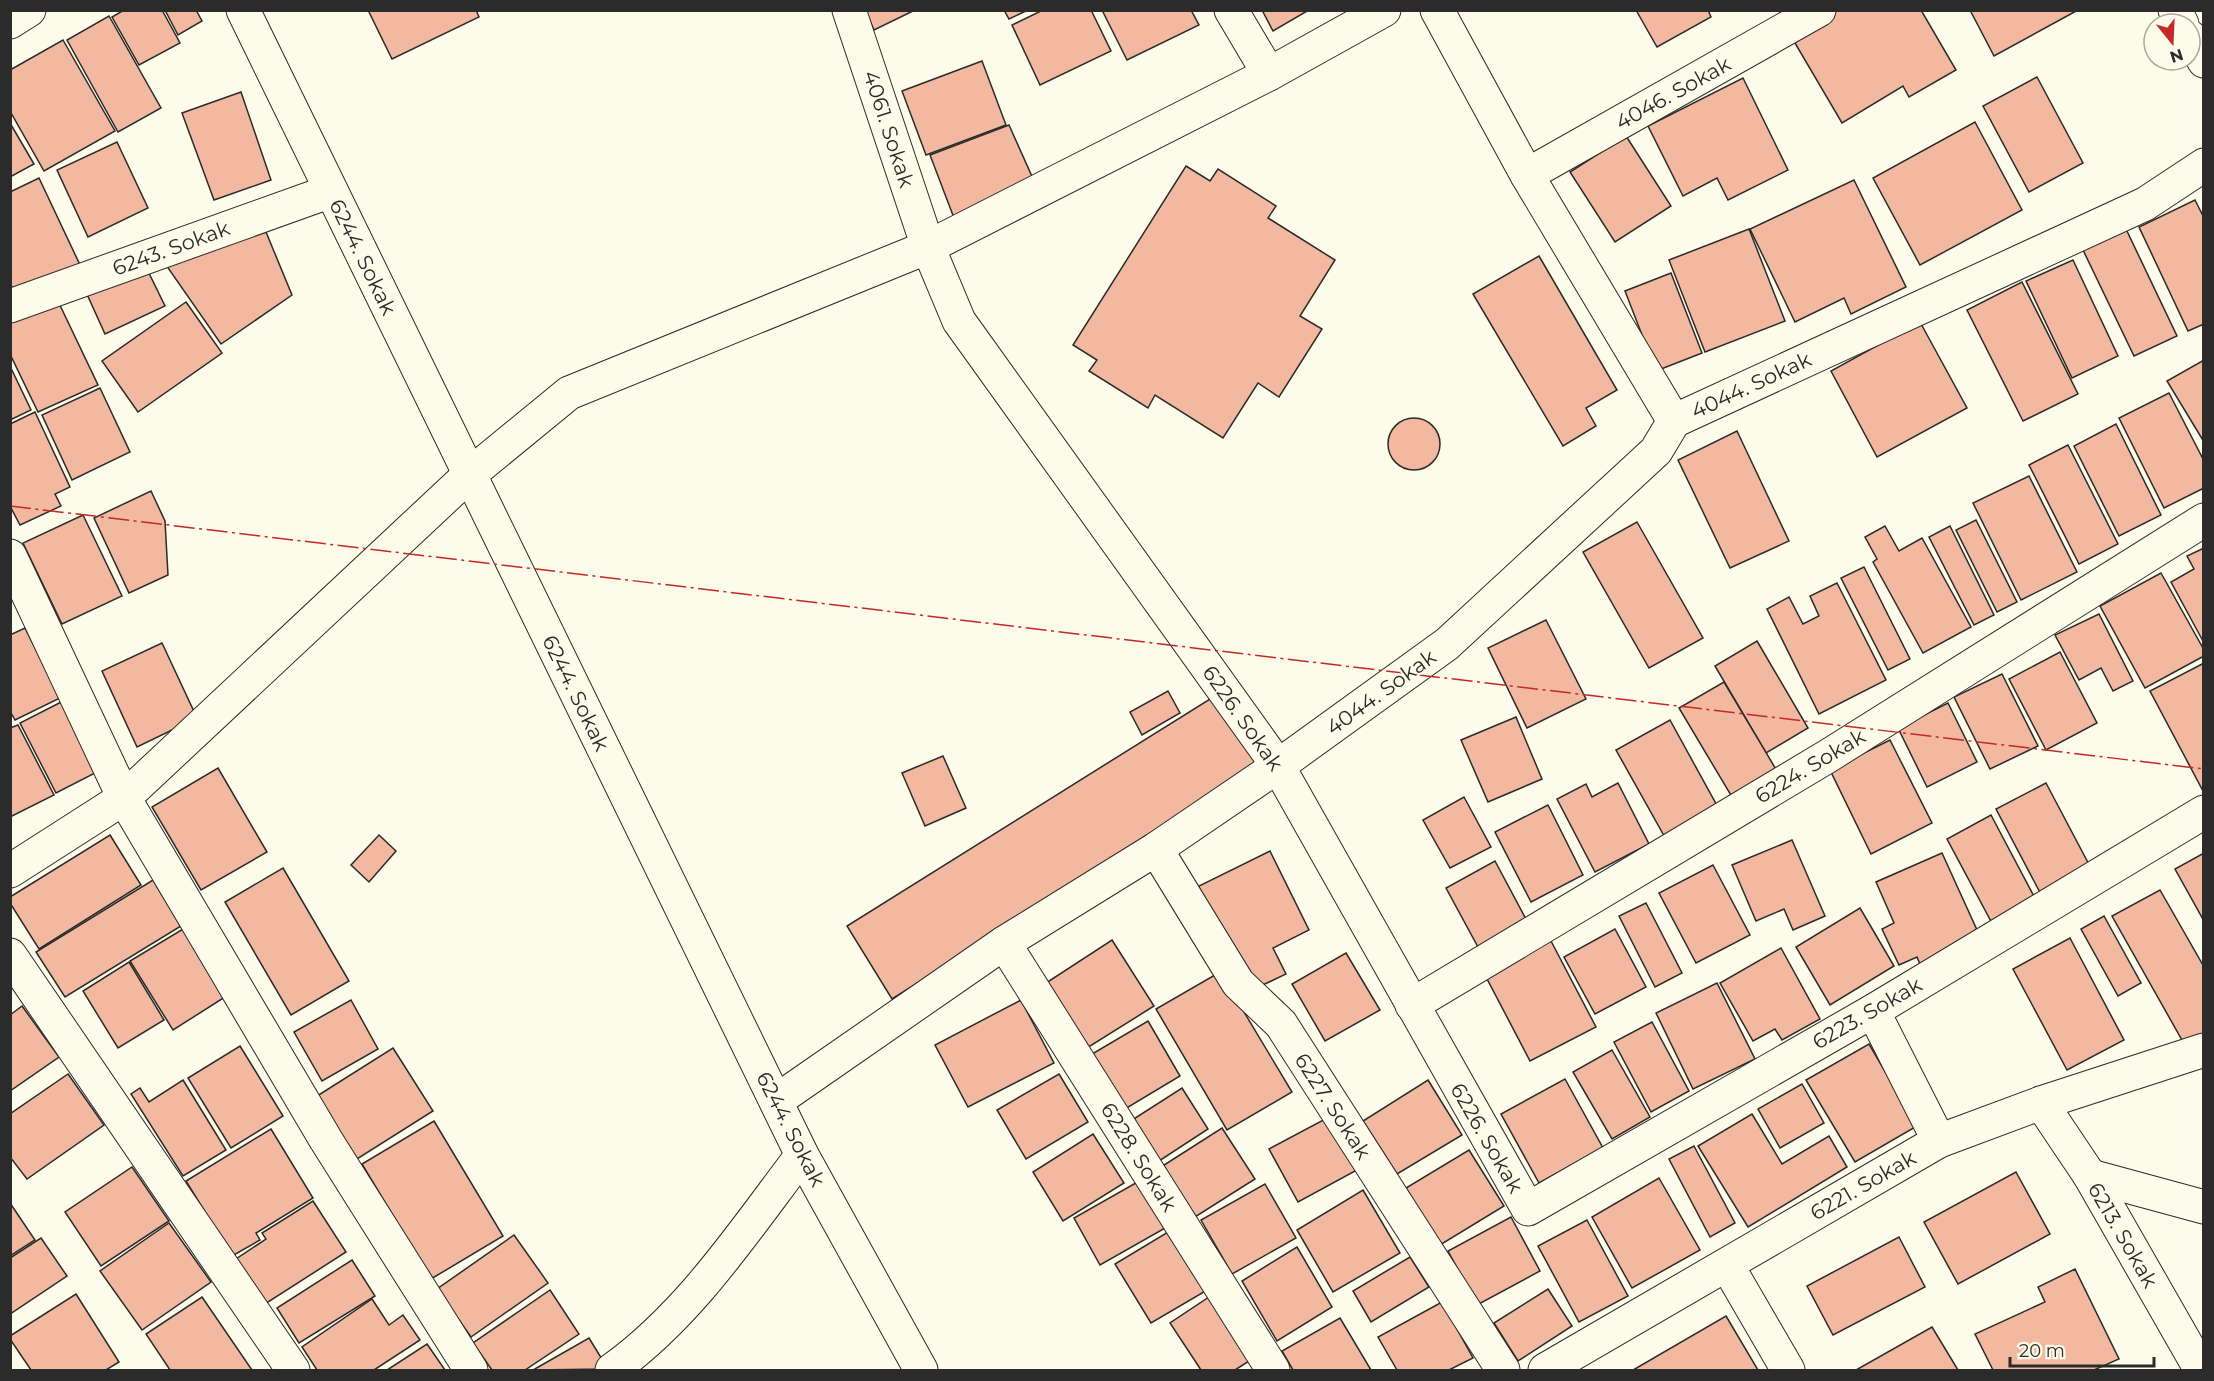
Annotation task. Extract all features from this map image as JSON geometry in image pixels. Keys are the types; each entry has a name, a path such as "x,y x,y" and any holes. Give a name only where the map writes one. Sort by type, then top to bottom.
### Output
{"street":[{"path":"10,22 29,10"},
{"name":"6244. Sokak","path":"243,10 802,1155 921,1371"},
{"name":"4061. Sokak","path":"849,10 928,247"},
{"path":"1231,10 1269,74"},
{"path":"10,871 124,798 469,474 569,393 928,247 1269,74 1384,10"},
{"path":"1437,10 1527,175 1674,421"},
{"name":"4046. Sokak","path":"1527,175 1819,10"},
{"name":"4044. Sokak","path":"776,1101 1004,942 1156,849 1278,766 1448,644 1656,451 1674,421 2145,204 2201,173"},
{"name":"6243. Sokak","path":"10,306 331,191"},
{"name":"6226. Sokak","path":"928,247 959,321 1278,766 1528,1209"},
{"name":"6224. Sokak","path":"1412,1005 1828,756 2204,520"},
{"path":"10,556 23,618 124,798 326,1140 471,1371"},
{"name":"6223. Sokak","path":"1528,1209 1873,1011 2204,812"},
{"name":"6227. Sokak","path":"1156,849 1238,983 1281,1024 1503,1371"},
{"name":"6228. Sokak","path":"1004,942 1273,1371"},
{"path":"10,955 293,1371"},
{"path":"1873,1011 1939,1141"},
{"name":"6221. Sokak","path":"1545,1371 1939,1141 2041,1102 2204,1050"},
{"name":"6213. Sokak","path":"2041,1102 2090,1176 2201,1371"},
{"path":"612,1371 656,1333 702,1285 802,1155"},
{"path":"2090,1176 2204,1207"},
{"path":"1727,1265 1788,1371"}],"building":[{"path":"124,10 162,10 180,43 139,65 112,17"},
{"path":"165,10 196,10 202,21 178,35"},
{"path":"368,10 476,10 479,17 392,59"},
{"path":"865,10 915,10 874,30"},
{"path":"1004,10 1028,10 1009,19"},
{"path":"1043,10 1091,10 1111,51 1040,85 1012,25"},
{"path":"1102,10 1191,10 1199,25 1127,60"},
{"path":"1262,10 1309,10 1273,31"},
{"path":"1636,10 1708,10 1711,17 1657,47"},
{"path":"1838,10 1921,10 1956,70 1909,97 1903,86 1842,123 1792,38"},
{"path":"1970,10 2078,10 1994,56"},
{"path":"109,16 161,108 118,132 67,40"},
{"path":"63,40 115,131 44,171 10,111 10,70"},
{"path":"982,61 1006,125 926,155 902,91"},
{"path":"2037,77 2083,163 2029,192 1983,106"},
{"path":"1743,78 1788,170 1728,200 1717,178 1683,196 1648,126"},
{"path":"241,92 271,180 214,200 182,113"},
{"path":"1975,122 2022,210 1920,265 1873,178"},
{"path":"10,123 34,164 10,177"},
{"path":"1009,125 1034,181 954,218 930,155"},
{"path":"1626,136 1671,206 1615,242 1570,172"},
{"path":"117,142 148,208 88,237 57,170"},
{"path":"1186,166 1210,181 1218,169 1276,206 1268,218 1335,260 1300,316 1322,329 1279,397 1258,383 1223,438 1155,395 1148,408 1089,371 1097,360 1073,345"},
{"path":"39,178 81,267 17,297 10,283 10,192"},
{"path":"1854,180 1906,287 1851,314 1844,298 1795,322 1750,229"},
{"path":"2195,200 2204,218 2204,324 2188,331 2139,227"},
{"path":"1749,229 1785,321 1705,352 1669,260"},
{"path":"2126,229 2177,336 2134,356 2083,250"},
{"path":"266,232 292,295 221,344 166,265"},
{"path":"1539,256 1617,390 1586,408 1596,426 1563,446 1473,294"},
{"path":"2073,260 2118,356 2072,378 2026,281"},
{"path":"145,265 165,306 105,334 86,292"},
{"path":"1671,273 1702,353 1656,371 1625,291"},
{"path":"2022,282 2078,394 2023,421 1967,310"},
{"path":"57,299 98,385 38,412 10,354 10,321"},
{"path":"186,302 222,353 138,412 102,361"},
{"path":"1920,322 1967,408 1877,457 1831,371"},
{"path":"2204,360 2204,442 2167,381"},
{"path":"10,366 31,410 10,420"},
{"path":"100,388 130,452 72,480 42,415"},
{"path":"2169,393 2204,461 2204,488 2164,508 2119,418"},
{"path":"35,412 70,487 55,494 61,506 20,525 10,506 10,424"},
{"path":"1409,418 1419,418 1433,425 1440,444 1433,463 1419,470 1409,470 1399,466 1392,459 1388,449 1388,439 1392,429 1399,422"},
{"path":"2116,424 2161,515 2119,536 2074,446"},
{"path":"1737,431 1789,541 1730,568 1678,460"},
{"path":"2068,445 2118,544 2079,564 2029,465"},
{"path":"2029,476 2077,572 2021,600 1973,503"},
{"path":"151,491 165,521 168,575 129,593 94,518"},
{"path":"83,515 122,596 62,624 23,543"},
{"path":"1976,520 2017,602 1997,612 1956,530"},
{"path":"1637,522 1703,638 1649,668 1583,552"},
{"path":"1885,526 1899,551 1922,538 1971,627 1923,653 1873,562 1877,559 1865,537"},
{"path":"1950,526 1994,615 1974,625 1929,537"},
{"path":"2204,548 2204,643 2171,582 2194,569 2187,556"},
{"path":"1864,567 1910,659 1888,670 1841,578"},
{"path":"2161,573 2204,650 2204,656 2145,688 2100,606"},
{"path":"1837,583 1886,680 1819,714 1767,609 1789,597 1803,624 1819,616 1810,596"},
{"path":"2099,614 2133,681 2113,691 2101,668 2079,680 2055,635"},
{"path":"1546,620 1586,699 1527,728 1488,648"},
{"path":"25,628 60,698 15,720 10,711 10,635"},
{"path":"1757,641 1808,728 1766,753 1715,666"},
{"path":"162,643 197,718 137,747 102,671"},
{"path":"2060,652 2097,723 2046,750 2009,679"},
{"path":"2204,663 2204,791 2203,791 2150,691"},
{"path":"2002,674 2038,746 1990,769 1954,697"},
{"path":"1724,682 1777,771 1732,797 1679,708"},
{"path":"1168,691 1180,713 1142,735 1130,712"},
{"path":"1218,694 1263,766 892,999 847,926"},
{"path":"65,700 101,770 56,793 20,723"},
{"path":"1948,703 1977,762 1927,787 1898,728"},
{"path":"1516,717 1542,779 1488,802 1461,740"},
{"path":"1670,720 1720,811 1667,841 1616,750"},
{"path":"18,725 54,795 10,817 10,728"},
{"path":"1890,740 1932,823 1871,854 1830,770"},
{"path":"943,756 966,808 925,826 902,773"},
{"path":"218,768 267,852 201,890 152,807"},
{"path":"1618,783 1649,844 1595,872 1557,799 1586,784 1592,797"},
{"path":"2046,783 2094,874 2044,900 1996,809"},
{"path":"1464,797 1491,847 1450,868 1423,820"},
{"path":"1548,805 1583,875 1531,902 1495,832"},
{"path":"1991,815 2037,902 1993,925 1947,839"},
{"path":"110,835 141,885 39,949 10,903 10,897"},
{"path":"379,835 396,851 369,882 351,865"},
{"path":"1792,840 1825,916 1793,930 1784,909 1756,921 1732,865"},
{"path":"1270,851 1309,930 1273,948 1286,974 1248,992 1197,887"},
{"path":"1942,853 1982,941 1922,969 1917,957 1899,965 1882,929 1894,923 1876,882"},
{"path":"2204,853 2204,921 2175,869"},
{"path":"1495,861 1527,921 1478,947 1446,888"},
{"path":"1713,865 1750,935 1696,963 1659,893"},
{"path":"283,868 349,981 291,1015 225,902"},
{"path":"153,880 181,926 65,997 36,952"},
{"path":"2160,890 2204,967 2204,1040 2187,1049 2112,916"},
{"path":"1646,903 1682,973 1655,987 1619,916"},
{"path":"1860,908 1894,966 1830,1005 1796,947"},
{"path":"2104,916 2141,983 2118,996 2081,929"},
{"path":"183,929 225,997 173,1030 130,961"},
{"path":"1615,929 1646,987 1595,1014 1564,957"},
{"path":"2070,938 2124,1040 2067,1070 2013,969"},
{"path":"1112,940 1154,1006 1087,1048 1046,983"},
{"path":"1551,941 1596,1027 1530,1061 1485,975"},
{"path":"1781,948 1820,1019 1782,1040 1775,1029 1753,1041 1720,983"},
{"path":"1346,953 1380,1010 1325,1041 1292,984"},
{"path":"129,962 164,1020 118,1048 83,991"},
{"path":"1220,972 1292,1092 1227,1130 1156,1009"},
{"path":"1717,983 1755,1059 1693,1089 1656,1013"},
{"path":"351,1000 378,1049 322,1081 294,1032"},
{"path":"1021,1000 1054,1063 968,1107 935,1045"},
{"path":"22,1006 59,1057 10,1091 10,1015"},
{"path":"1148,1021 1180,1076 1120,1112 1087,1057"},
{"path":"1652,1022 1689,1091 1651,1112 1614,1042"},
{"path":"1869,1044 1917,1126 1855,1162 1806,1080"},
{"path":"240,1046 283,1116 231,1148 188,1078"},
{"path":"393,1048 433,1111 357,1159 317,1096"},
{"path":"1612,1050 1650,1117 1612,1139 1573,1072"},
{"path":"68,1074 104,1125 27,1179 10,1157 10,1114"},
{"path":"1059,1074 1088,1122 1026,1159 997,1110"},
{"path":"1565,1079 1603,1148 1539,1183 1501,1114"},
{"path":"183,1080 226,1150 183,1176 131,1094 140,1088 149,1102"},
{"path":"1428,1080 1462,1135 1397,1174 1363,1121"},
{"path":"1802,1084 1824,1123 1780,1148 1758,1109"},
{"path":"1182,1088 1208,1129 1156,1163 1129,1122"},
{"path":"1752,1114 1782,1164 1829,1136 1847,1167 1748,1227 1698,1146"},
{"path":"1329,1117 1357,1170 1298,1202 1269,1149"},
{"path":"434,1121 503,1236 431,1279 362,1164"},
{"path":"1222,1128 1255,1179 1195,1217 1161,1167"},
{"path":"271,1129 313,1198 256,1233 260,1240 232,1256 186,1181"},
{"path":"1093,1134 1124,1183 1063,1221 1033,1172"},
{"path":"1694,1146 1735,1223 1710,1237 1669,1159"},
{"path":"1469,1150 1504,1206 1440,1245 1406,1188"},
{"path":"132,1167 169,1221 101,1266 65,1212"},
{"path":"2016,1172 2050,1234 1958,1284 1924,1222"},
{"path":"1659,1178 1700,1250 1632,1288 1592,1217"},
{"path":"1141,1180 1167,1227 1100,1265 1074,1218"},
{"path":"1265,1184 1296,1238 1232,1274 1201,1220"},
{"path":"1363,1190 1400,1253 1333,1292 1297,1230"},
{"path":"313,1201 346,1252 265,1304 236,1259 266,1239 262,1233"},
{"path":"10,1203 35,1240 10,1256"},
{"path":"1511,1217 1540,1271 1477,1305 1448,1251"},
{"path":"1587,1220 1628,1296 1579,1322 1538,1246"},
{"path":"169,1223 211,1282 142,1330 100,1271"},
{"path":"1173,1229 1209,1289 1151,1323 1115,1264"},
{"path":"514,1235 548,1283 471,1337 437,1289"},
{"path":"1899,1237 1925,1287 1833,1335 1807,1286"},
{"path":"41,1238 67,1276 10,1314 10,1258"},
{"path":"1297,1247 1332,1307 1277,1341 1242,1281"},
{"path":"1410,1257 1429,1287 1371,1322 1353,1291"},
{"path":"352,1260 375,1296 299,1343 277,1308"},
{"path":"2075,1269 2119,1359 2094,1370 1993,1370 1975,1334 2045,1302 2038,1287"},
{"path":"1548,1289 1572,1326 1518,1361 1494,1323"},
{"path":"550,1290 579,1334 525,1370 492,1370 473,1343"},
{"path":"76,1294 119,1362 106,1370 31,1370 10,1336"},
{"path":"1212,1295 1254,1358 1235,1370 1201,1370 1170,1323"},
{"path":"202,1297 252,1370 170,1370 146,1334"},
{"path":"372,1299 389,1325 403,1315 420,1340 374,1370 317,1370 302,1347"},
{"path":"1442,1302 1473,1358 1449,1370 1397,1370 1378,1337"},
{"path":"1726,1316 1758,1370 1633,1370"},
{"path":"1340,1318 1371,1370 1293,1370 1282,1351"},
{"path":"1932,1327 1958,1370 1856,1370"},
{"path":"589,1338 608,1369 533,1370"},
{"path":"427,1344 445,1370 387,1370"}],"power":[{"path":"10,506 2204,769"}]}
